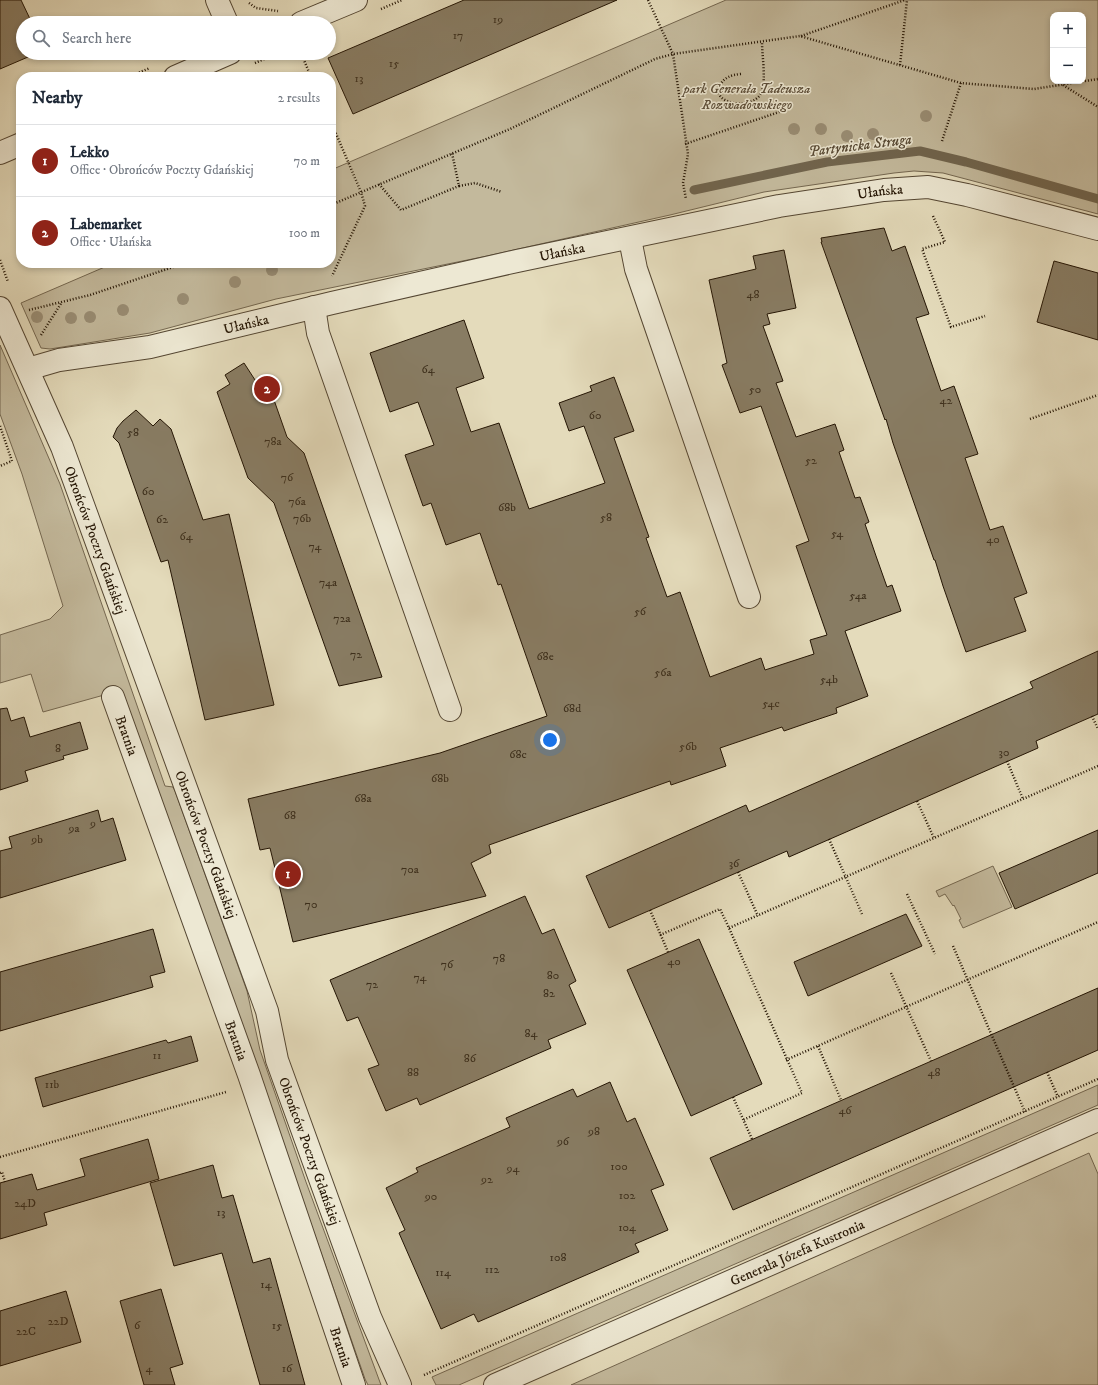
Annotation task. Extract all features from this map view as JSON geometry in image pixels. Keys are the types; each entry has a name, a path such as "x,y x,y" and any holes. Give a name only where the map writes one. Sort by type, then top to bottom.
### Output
{"street":[{"path":"217,0 224,16"},
{"path":"318,16 356,0"},
{"path":"186,72 214,60"},
{"path":"0,153 16,146"},
{"name":"Ułańska","path":"28,369 59,360 150,347 323,305 517,261 630,239 779,206 884,190 928,187 1098,228"},
{"path":"630,239 636,269 749,597"},
{"path":"323,305 318,333 450,710"},
{"name":"Obrońców Poczty Gdańskiej","path":"2,314 62,447 267,1011 277,1060 370,1317 400,1385"},
{"name":"Bratnia","path":"113,697 252,1084 354,1385"},
{"name":"Generała Józefa Kustronia","path":"495,1385 1098,1120"}],"path":[{"path":"245,0 256,8 274,12 282,10"},
{"path":"648,0 673,54 685,144 688,154 683,182 691,225"},
{"path":"336,203 510,129 655,60 673,54 800,36 906,0 900,65"},
{"path":"800,36 961,83 1034,89 1098,79"},
{"path":"740,74 731,75 724,80 718,91 723,100 741,104 752,101 759,96 763,87 762,42"},
{"path":"304,60 309,72"},
{"path":"942,141 961,83"},
{"path":"1062,85 1098,107"},
{"path":"685,144 785,110"},
{"path":"336,134 361,192 365,206 336,268"},
{"path":"452,153 459,186"},
{"path":"380,184 401,210 459,186 476,183 502,192"},
{"path":"928,187 928,203 945,242 922,249 951,327 984,316"},
{"path":"2,314 25,311 90,295 170,268"},
{"path":"323,305 328,285 336,268"},
{"path":"38,339 62,302"},
{"path":"1030,419 1098,396"},
{"path":"0,426 12,461 0,466"},
{"path":"1092,716 1098,729"},
{"path":"1007,761 1023,799"},
{"path":"729,928 1098,766"},
{"path":"917,800 934,838"},
{"path":"829,839 862,914"},
{"path":"738,872 758,916"},
{"path":"907,894 934,954"},
{"path":"660,935 720,909 729,928 786,1060 802,1093 743,1120"},
{"path":"650,910 668,952"},
{"path":"786,1060 1098,922"},
{"path":"953,946 1025,1112"},
{"path":"891,973 931,1061"},
{"path":"818,1046 841,1100"},
{"path":"1048,1072 1058,1097"},
{"path":"400,1385 1098,1079"},
{"path":"0,1157 252,1084"},
{"path":"733,1097 752,1139"},
{"path":"0,1172 2,1172 5,1182"}],"green space":[{"name":"park Generała Tadeusza Rozwadowskiego","path":"726,0 1098,0 1098,214 943,173 914,171 894,173 764,192 670,215 487,256 276,299 150,333 50,349 41,348 21,303 102,268 336,268 336,168"},
{"path":"0,345 60,484 165,786 173,787 175,791 247,991 260,1050 306,1182 381,1385 368,1385 365,1379 243,1029 122,690 43,712 31,674 0,683 0,635 50,619 63,606 22,474 0,414"},
{"path":"993,866 1012,907 963,928 959,920 961,919 954,905 953,906 945,894 939,897 936,891"},
{"path":"1098,1085 1098,1105 459,1385 436,1385 432,1377"},
{"path":"1089,1153 1098,1174 1098,1385 571,1385"}],"building":[{"path":"0,0 21,0 29,16 16,16 16,60 21,60 0,69"},
{"path":"464,0 617,0 353,114 336,76 336,72 334,72 329,60 336,60 336,55"},
{"path":"884,228 892,251 905,246 929,314 916,318 941,391 954,386 978,454 965,458 990,530 1003,526 1027,593 1014,598 1026,631 966,652 886,419 885,420 821,242 821,238"},
{"path":"784,250 796,308 767,314 770,324 763,326 783,381 776,383 796,437 835,424 844,450 839,452 855,498 860,497 869,522 865,524 887,587 892,585 901,611 845,631 868,696 836,708 837,713 784,731 782,727 720,748 726,766 671,785 670,781 489,845 491,853 471,863 486,896 293,942 270,848 260,850 248,799 440,753 547,716 501,584 498,585 480,533 446,545 431,503 423,506 405,455 434,445 418,402 390,412 370,353 464,320 484,378 456,388 471,432 499,423 529,509 605,483 584,426 569,431 559,403 592,391 590,386 614,377 634,431 614,438 649,537 646,538 667,597 680,592 710,677 761,658 765,670 814,654 810,640 827,635 796,546 809,541 761,406 740,413 722,365 727,363 709,280 756,269 753,256"},
{"path":"1054,261 1098,273 1098,340 1037,322"},
{"path":"244,363 257,383 267,380 287,437 304,453 382,677 339,686 274,503 248,478 217,392 230,384 225,375"},
{"path":"136,410 153,426 160,419 171,429 203,520 229,514 274,705 205,720 168,560 161,562 119,443 113,437 117,428"},
{"path":"1098,651 1098,714 1036,741 1038,748 789,857 787,851 609,928 586,876 746,805 749,812 1033,688 1030,682"},
{"path":"7,708 11,721 24,717 30,737 80,722 88,749 63,756 64,759 25,771 28,781 0,790 0,709"},
{"path":"98,810 101,822 113,818 126,860 0,898 0,851 12,848 9,837"},
{"path":"1098,830 1098,873 1015,909 999,873"},
{"path":"525,896 542,934 554,929 576,981 569,985 586,1024 548,1040 551,1048 420,1105 417,1098 386,1111 368,1069 379,1065 358,1017 347,1021 330,980"},
{"path":"906,914 922,946 808,996 794,962"},
{"path":"153,929 165,972 150,976 153,987 0,1031 0,972"},
{"path":"699,939 762,1084 691,1116 627,970"},
{"path":"1098,988 1098,1050 733,1210 710,1158"},
{"path":"191,1036 198,1061 43,1107 35,1078 166,1040 168,1043"},
{"path":"610,1082 627,1122 635,1118 664,1185 651,1190 668,1230 635,1244 639,1252 478,1322 474,1314 441,1329 399,1233 405,1230 386,1188 418,1172 416,1168 510,1127 506,1118 573,1089 577,1097"},
{"path":"148,1139 159,1179 44,1213 47,1225 0,1239 0,1183 32,1174 37,1190 85,1176 80,1159"},
{"path":"213,1165 222,1198 233,1195 253,1263 270,1258 305,1385 260,1385 222,1253 174,1266 150,1183"},
{"path":"161,1289 183,1364 170,1368 175,1385 144,1385 120,1301"},
{"path":"66,1291 81,1342 0,1366 0,1311"}],"waterway":[{"name":"Partynicka Struga","path":"694,190 827,162 920,151 966,162 1098,199"}],"place":[{"name":"Labemarket","path":"267,389"},
{"name":"Lekko","path":"288,874"}]}
